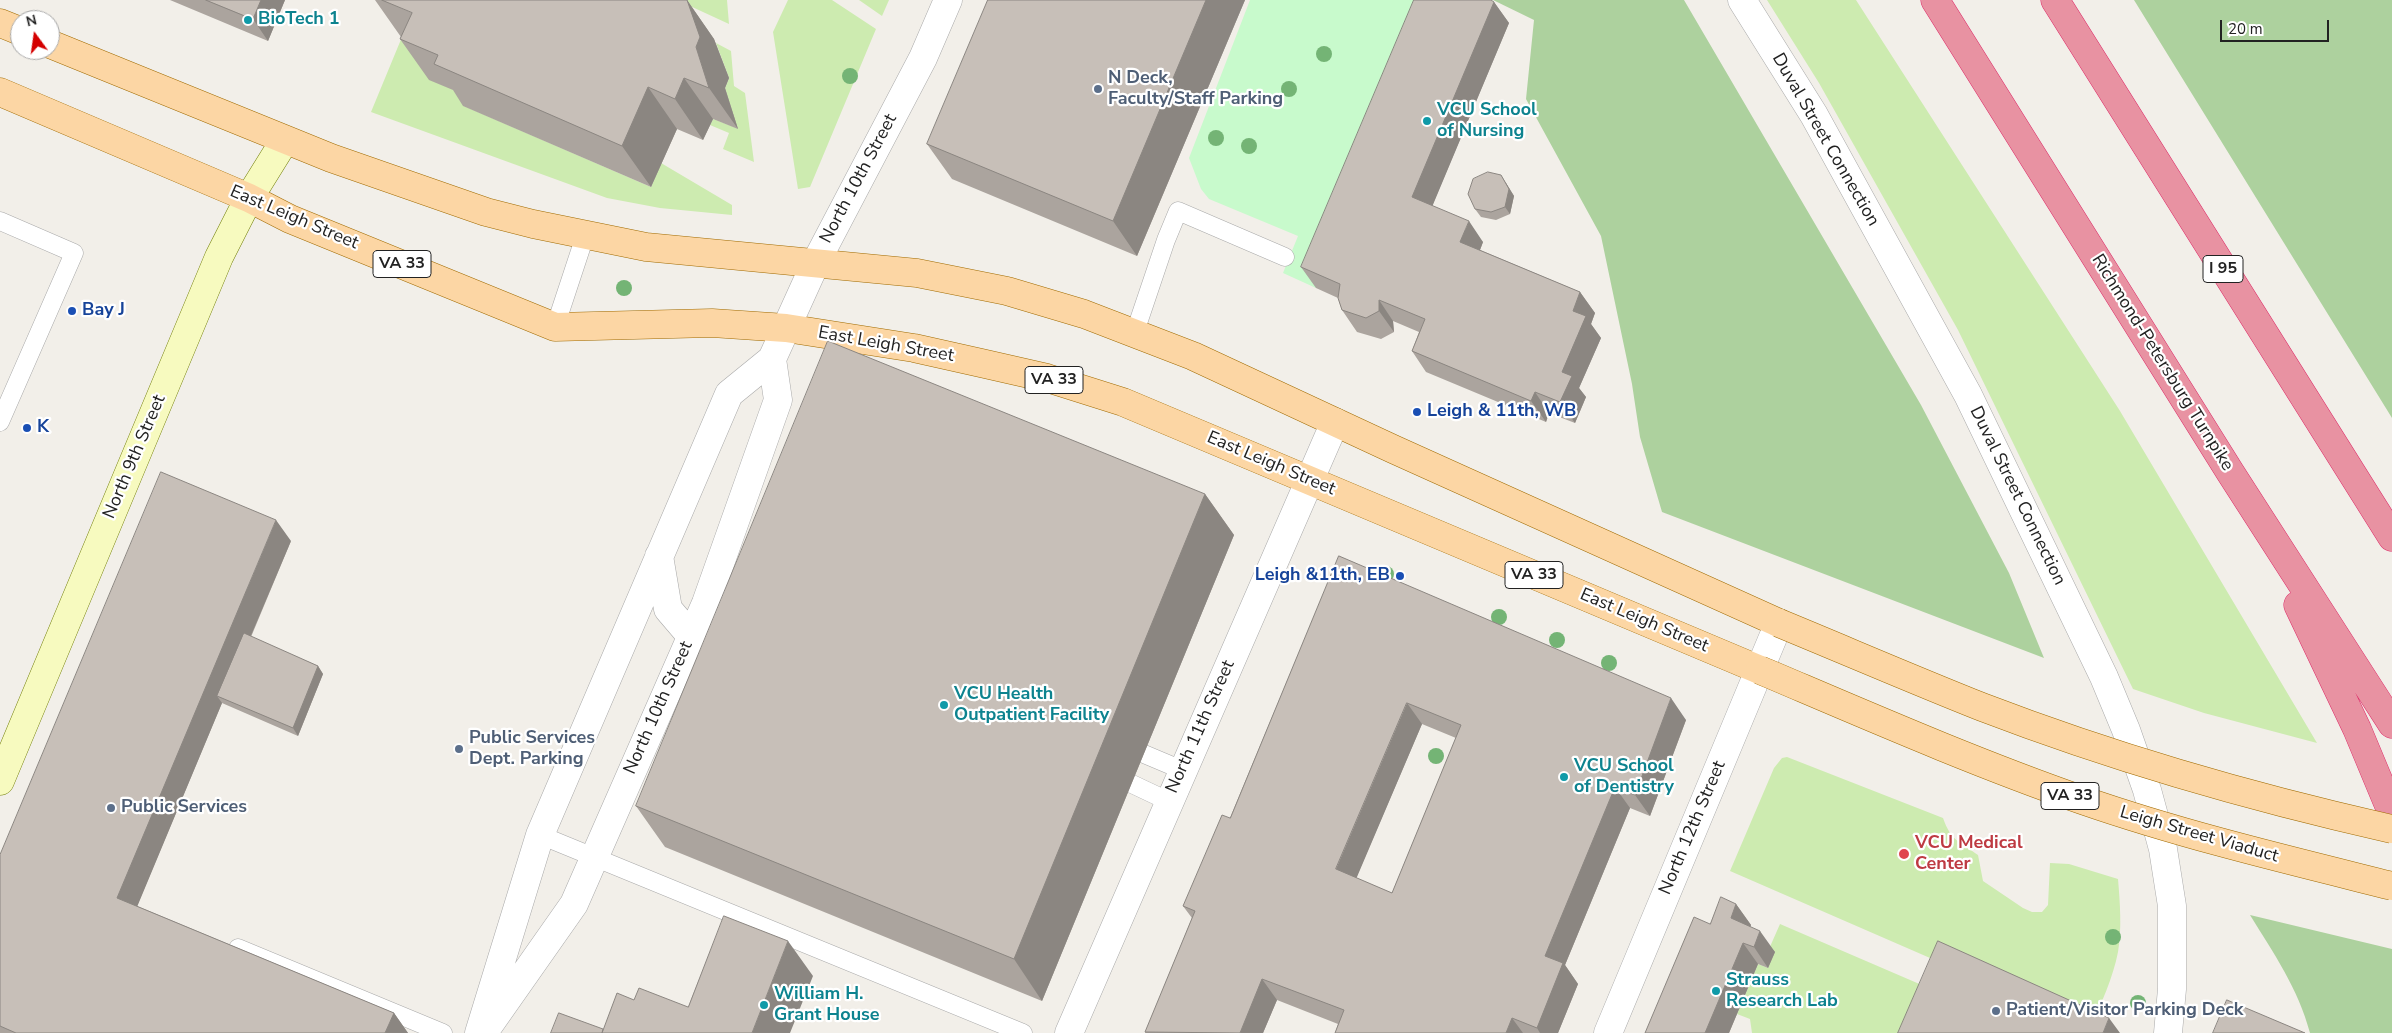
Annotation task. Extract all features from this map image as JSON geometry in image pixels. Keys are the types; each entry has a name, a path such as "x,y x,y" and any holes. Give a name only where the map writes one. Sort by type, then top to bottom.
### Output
{"highway":[{"name":"Richmond-Petersburg Turnpike","path":"1934,0 2230,472 2392,724"},
{"name":"I 95","path":"2055,0 2392,537"},
{"path":"2230,472 2297,602 2357,729 2392,813"}],"main road":[{"path":"60,48 284,140 486,212 585,236 703,254 816,262 890,270 966,282 1050,303 1135,332 1237,376 1334,422 1779,623 1984,707 2114,752 2237,789 2392,829"},
{"name":"East Leigh Street","path":"0,92 249,198 290,219 555,327 712,323 786,328 914,348 1047,378 1131,406 1760,670"},
{"name":"North 9th Street","path":"0,781 219,257 249,198 284,140"},
{"name":"Leigh Street Viaduct","path":"1760,670 1982,762 2082,800 2266,854 2392,886"}],"street":[{"name":"North 10th Street","path":"479,1033 540,836 658,556 677,519 728,394 772,359 816,262 923,58 948,0"},
{"name":"Duval Street Connection","path":"1742,0 1814,115 1968,395 2104,677 2126,730 2148,790 2160,840 2172,906 2172,980 2168,1033"},
{"name":"North 10th Street","path":"484,1033 574,904 594,857 713,606 778,400 772,359"},
{"name":"North 11th Street","path":"1069,1033 1334,422"},
{"path":"658,556 668,609 698,639"},
{"name":"North 12th Street","path":"1608,1033 1779,623"}],"lane":[{"path":"1135,332 1166,240 1178,211 1285,257"},
{"path":"0,221 74,253 0,422"},
{"path":"555,327 585,236"},
{"path":"1144,754 1182,770"},
{"path":"1132,784 1168,801"},
{"path":"540,836 1023,1033"},
{"path":"238,948 444,1033"}],"green space":[{"path":"686,0 727,0 729,24 690,6"},
{"path":"788,0 832,0 876,29 810,187 798,189 773,32"},
{"path":"859,0 889,0 882,16"},
{"path":"1250,0 1438,0 1316,288 1283,273 1298,236 1209,199 1201,189 1189,158"},
{"path":"1493,0 1684,0 1921,405 2009,573 2044,658 1662,512 1640,437 1632,384 1601,236 1526,99 1534,20"},
{"path":"1767,0 1856,0 2120,411 2317,743 2204,713 2133,689 1958,330 1819,83"},
{"path":"2134,0 2392,0 2392,418"},
{"path":"402,37 467,97 464,106 651,187 661,163 732,205 732,215 660,208 607,198 371,112"},
{"path":"716,43 731,51 734,86 745,93 754,162 723,149 729,133 710,125 713,119 737,128 725,88 729,78"},
{"path":"1787,757 1943,818 1949,832 1961,844 1978,855 1983,881 2032,912 2042,912 2048,905 2050,863 2069,864 2118,879 2120,925 2118,952 2110,981 2091,1028 1730,871 1774,768 1782,758"},
{"path":"2250,915 2392,949 2392,1033 2310,1033 2292,986"},
{"path":"1780,924 1945,995 1928,1033 1752,1033 1750,1019 1737,1014 1758,964 1768,968 1769,949"}],"building":[{"path":"206,0 261,0 253,19"},
{"path":"382,0 687,0 700,37 696,47 709,88 684,78 675,99 648,87 622,146 434,64 438,55 400,39 412,13"},
{"name":"N Deck, Faculty/Staff Parking","path":"988,0 1206,0 1113,221 927,144"},
{"name":"VCU School of Nursing","path":"1414,0 1491,0 1494,2 1412,197 1469,221 1460,242 1580,292 1573,311 1586,316 1562,372 1572,376 1560,402 1535,392 1531,401 1412,351 1425,319 1379,300 1379,311 1366,318 1342,310 1338,298 1340,284 1301,267"},
{"path":"1488,172 1501,175 1509,189 1505,207 1491,212 1475,209 1468,194 1473,179"},
{"name":"VCU Health Outpatient Facility","path":"828,341 1205,494 1014,959 636,806"},
{"name":"Public Services","path":"161,472 276,520 117,898 394,1013 385,1033 16,1033 0,1026 0,855"},
{"name":"VCU School of Dentistry","path":"1339,556 1671,698 1635,795 1615,787 1545,956 1563,963 1537,1028 1512,1018 1506,1033 1335,1033 1344,1010 1262,979 1240,1033 1145,1032 1195,911 1183,906 1222,815 1230,818","holes":["1407,703 1461,725 1392,893 1336,869"]},
{"path":"244,633 318,666 293,728 217,696"},
{"path":"1721,897 1736,904 1731,918 1760,931 1754,947 1743,943 1705,1033 1645,1033 1694,917 1710,924"},
{"path":"724,916 788,941 752,1033 602,1033 617,993 634,1000 639,988 688,1007"},
{"path":"1938,941 2109,1018 2103,1033 1898,1033"},
{"path":"2227,1000 2305,1033 2213,1033"},
{"path":"559,1013 603,1029 602,1033 551,1033"}],"place":[{"name":"BioTech 1","path":"248,20"},
{"name":"N Deck, Faculty/Staff Parking","path":"1098,89"},
{"name":"VCU School of Nursing","path":"1427,121"},
{"name":"Bay J","path":"72,311"},
{"name":"Leigh & 11th, WB","path":"1417,412"},
{"name":"K","path":"27,428"},
{"name":"Leigh &11th, EB","path":"1400,576"},
{"name":"VCU Health Outpatient Facility","path":"944,705"},
{"name":"Public Services Dept. Parking","path":"459,749"},
{"name":"VCU School of Dentistry","path":"1564,777"},
{"name":"Public Services","path":"111,808"},
{"name":"VCU Medical Center","path":"1904,854"},
{"name":"Strauss Research Lab","path":"1716,991"},
{"name":"William H. Grant House","path":"764,1005"},
{"name":"Patient/Visitor Parking Deck","path":"1996,1011"}]}
